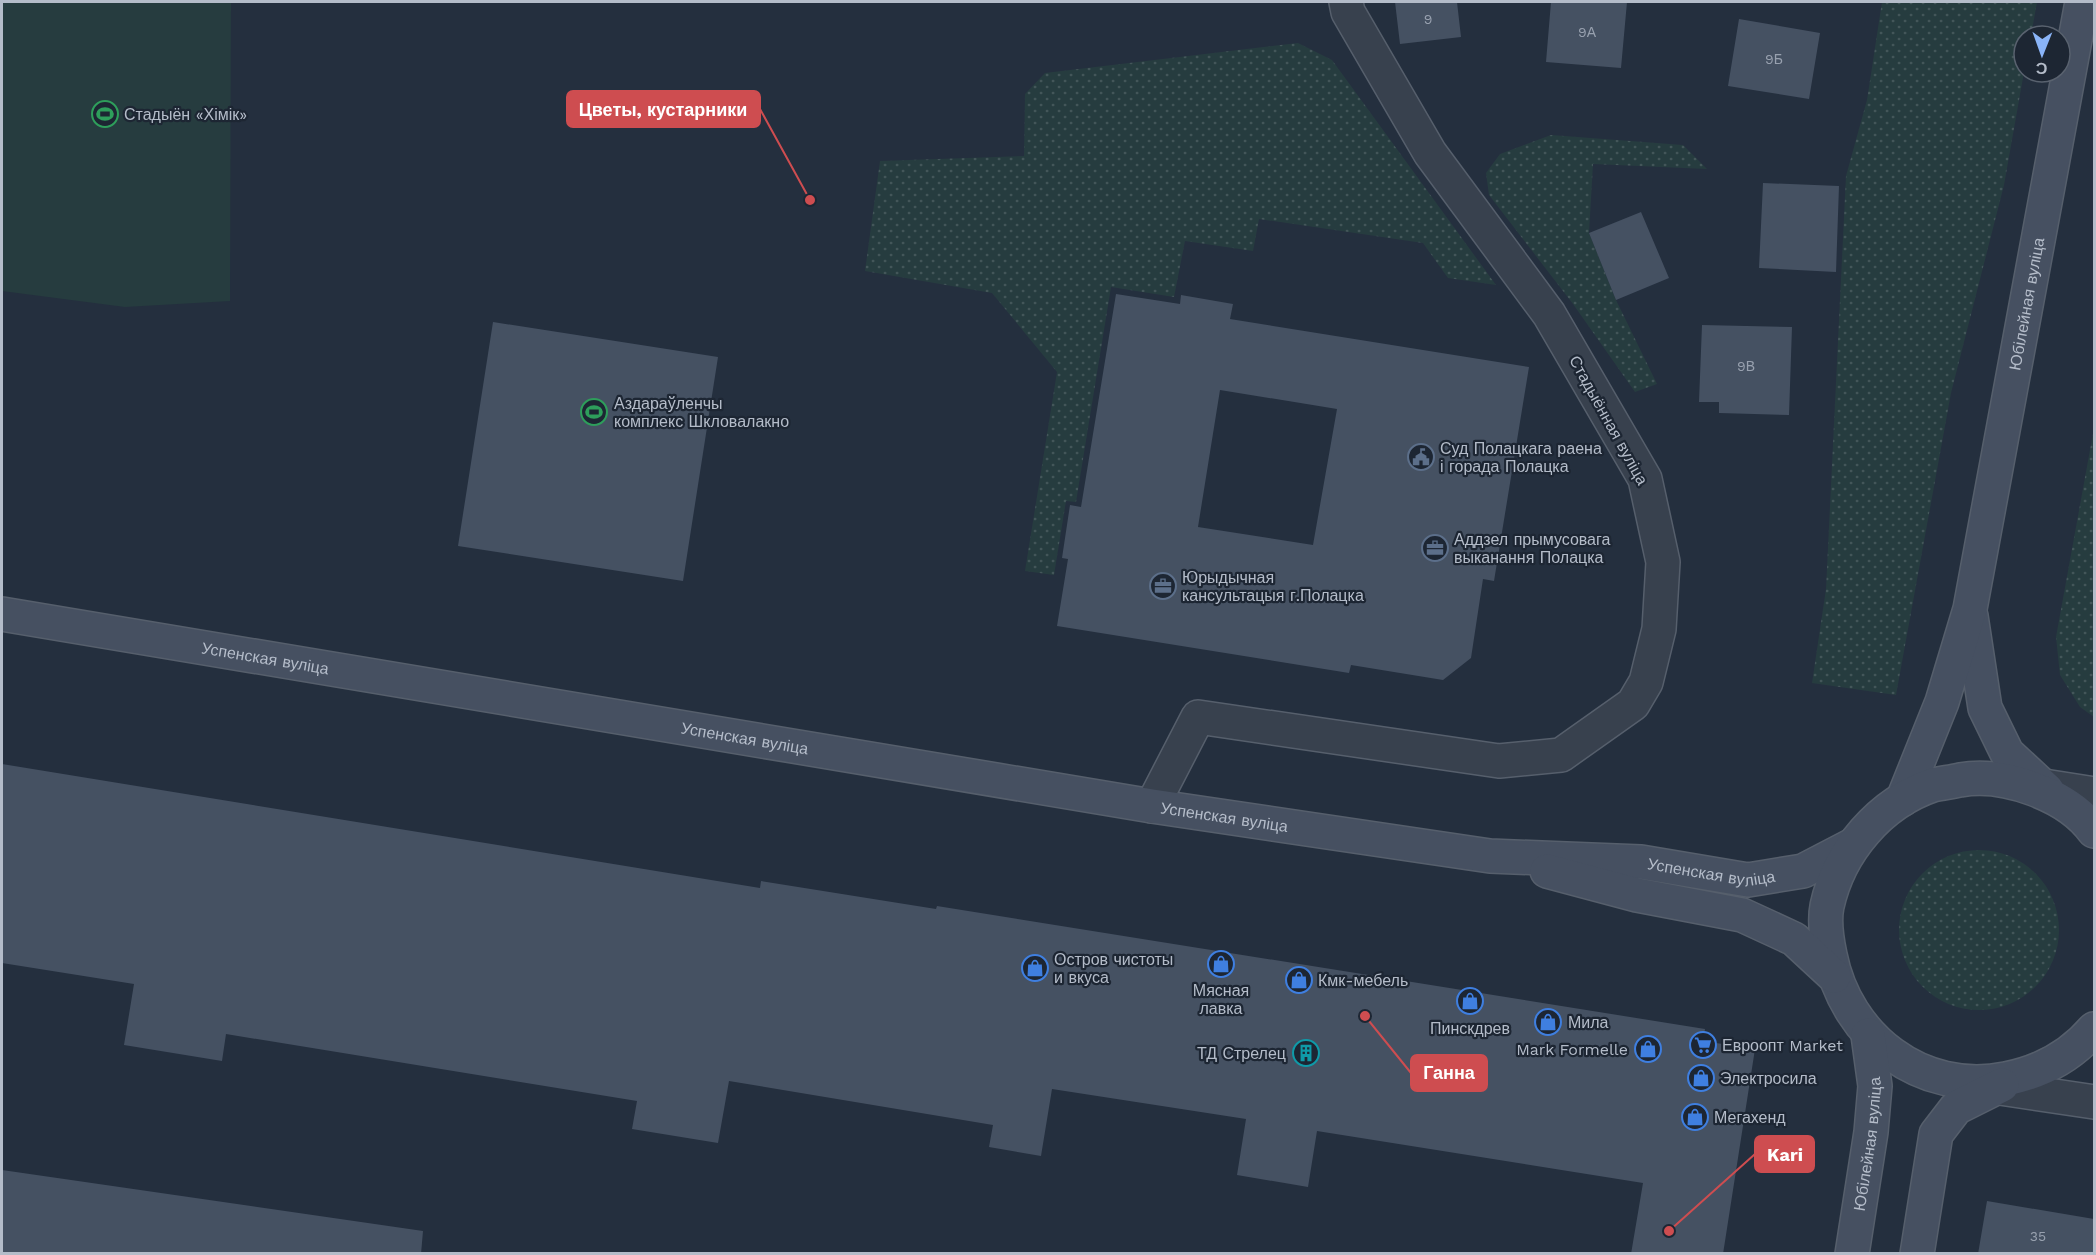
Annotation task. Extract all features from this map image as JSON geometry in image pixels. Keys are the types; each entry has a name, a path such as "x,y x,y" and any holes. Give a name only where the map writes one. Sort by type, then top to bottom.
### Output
{"main road":[{"name":"Юбілейная вуліца","path":"1903,799 1942,702 1970,609 2082,2"},
{"name":"Юбілейная вуліца","path":"1970,609 1985,708 2007,753 2066,795"},
{"name":"Успенская вуліца","path":"2,614 1152,806 1490,856 1641,862 1748,880 1803,871 1853,845"},
{"path":"2011,1082 1957,1081 1924,1072 1894,1056 1868,1035 1848,1007 1834,976 1827,942 1826,907 1837,875 1853,845 1875,819 1903,799 1934,785 1967,779 2002,780 2066,795 2094,831"},
{"name":"Успенская вуліца","path":"1490,856 1637,895 1742,915 1794,939 1834,976"},
{"path":"1917,1254 1936,1134 1956,1108 2056,1062 2084,1041 2094,1029"},
{"name":"Юбілейная вуліца","path":"1852,1254 1871,1132 1875,1086 1868,1035"}],"street":[{"name":"Стадыённая вуліца","path":"1152,806 1198,717 1499,761 1561,755 1633,704 1646,682 1659,629 1663,562 1645,479 1549,314 1430,153 1348,12 1346,2"},
{"path":"2011,1082 2094,1102"}],"green space":[{"name":"Стадыён «Хімік»","path":"2,2 231,2 230,301 125,307 2,291"},
{"path":"1882,2 2037,2 2033,24 2012,24 2012,84 2022,84 2004,185 1951,393 1896,695 1812,683 1826,589 1846,176 1867,100"},
{"path":"1298,43 1332,60 1496,285 1448,278 1423,243 1259,219 1253,251 1185,241 1174,297 1111,287 1076,502 1066,501 1054,575 1025,571 1057,372 992,293 865,271 880,161 1024,156 1025,94 1045,73"},
{"path":"1551,135 1683,145 1707,169 1593,164 1589,233 1616,300 1657,384 1635,392 1573,304 1489,195 1486,173 1500,154"},
{"path":"2094,428 2094,717 2080,707 2060,675 2056,637"},
{"path":"1979,850 1995,851 2010,856 2024,863 2036,873 2046,885 2053,899 2058,914 2058,946 2053,961 2046,975 2036,987 2024,997 2010,1004 1995,1009 1979,1010 1963,1009 1948,1004 1934,997 1922,987 1912,975 1905,961 1900,946 1899,930 1900,914 1905,899 1912,885 1922,873 1934,863 1948,856 1963,851"}],"building":[{"path":"1395,2 1457,2 1461,37 1400,44"},
{"path":"1551,2 1627,2 1621,68 1546,62"},
{"path":"1739,19 1820,33 1809,99 1728,86"},
{"path":"1763,183 1839,186 1836,272 1759,268"},
{"path":"1641,212 1669,278 1616,300 1589,233"},
{"name":"Суд Полацкага раена і горада Полацка","path":"1116,294 1180,304 1181,295 1233,304 1230,319 1529,367 1494,581 1483,579 1471,658 1443,680 1351,665 1349,673 1057,626 1068,559 1062,558 1070,505 1081,507","holes":["1220,390 1337,409 1313,545 1198,527"]},
{"name":"Аздараўленчы комплекс Шкловалакно","path":"493,322 718,357 683,581 458,546"},
{"path":"1702,325 1792,327 1789,415 1719,413 1719,402 1699,402"},
{"path":"2,764 760,888 761,881 936,909 937,906 1705,1029 1703,1041 1755,1049 1723,1254 1631,1254 1643,1183 1317,1131 1308,1187 1237,1175 1246,1119 1052,1089 1041,1156 989,1147 993,1125 729,1081 718,1143 632,1129 637,1101 226,1034 222,1061 124,1045 134,984 2,963"},
{"path":"2,1170 423,1231 421,1254 2,1254"},
{"path":"1987,1201 2094,1219 2094,1254 1978,1254"}],"place":[{"name":"Стадыён «Хімік»","path":"105,114"},
{"name":"Цветы, кустарники","path":"810,200"},
{"name":"Аздараўленчы комплекс Шкловалакно","path":"594,412"},
{"name":"Суд Полацкага раена і горада Полацка","path":"1421,457"},
{"name":"Аддзел прымусовага выканання Полацка","path":"1435,548"},
{"name":"Юрыдычная кансультацыя г.Полацка","path":"1163,586"},
{"name":"Мясная лавка","path":"1221,964"},
{"name":"Остров чистоты и вкуса","path":"1035,968"},
{"name":"Кмк-мебель","path":"1299,980"},
{"name":"Пинскдрев","path":"1470,1001"},
{"name":"Ганна","path":"1365,1016"},
{"name":"Мила","path":"1548,1022"},
{"name":"Евроопт Market","path":"1703,1045"},
{"name":"Mark Formelle","path":"1648,1049"},
{"name":"ТД Стрелец","path":"1306,1053"},
{"name":"Электросила","path":"1701,1078"},
{"name":"Мегахенд","path":"1695,1117"},
{"name":"Kari","path":"1669,1231"}]}
